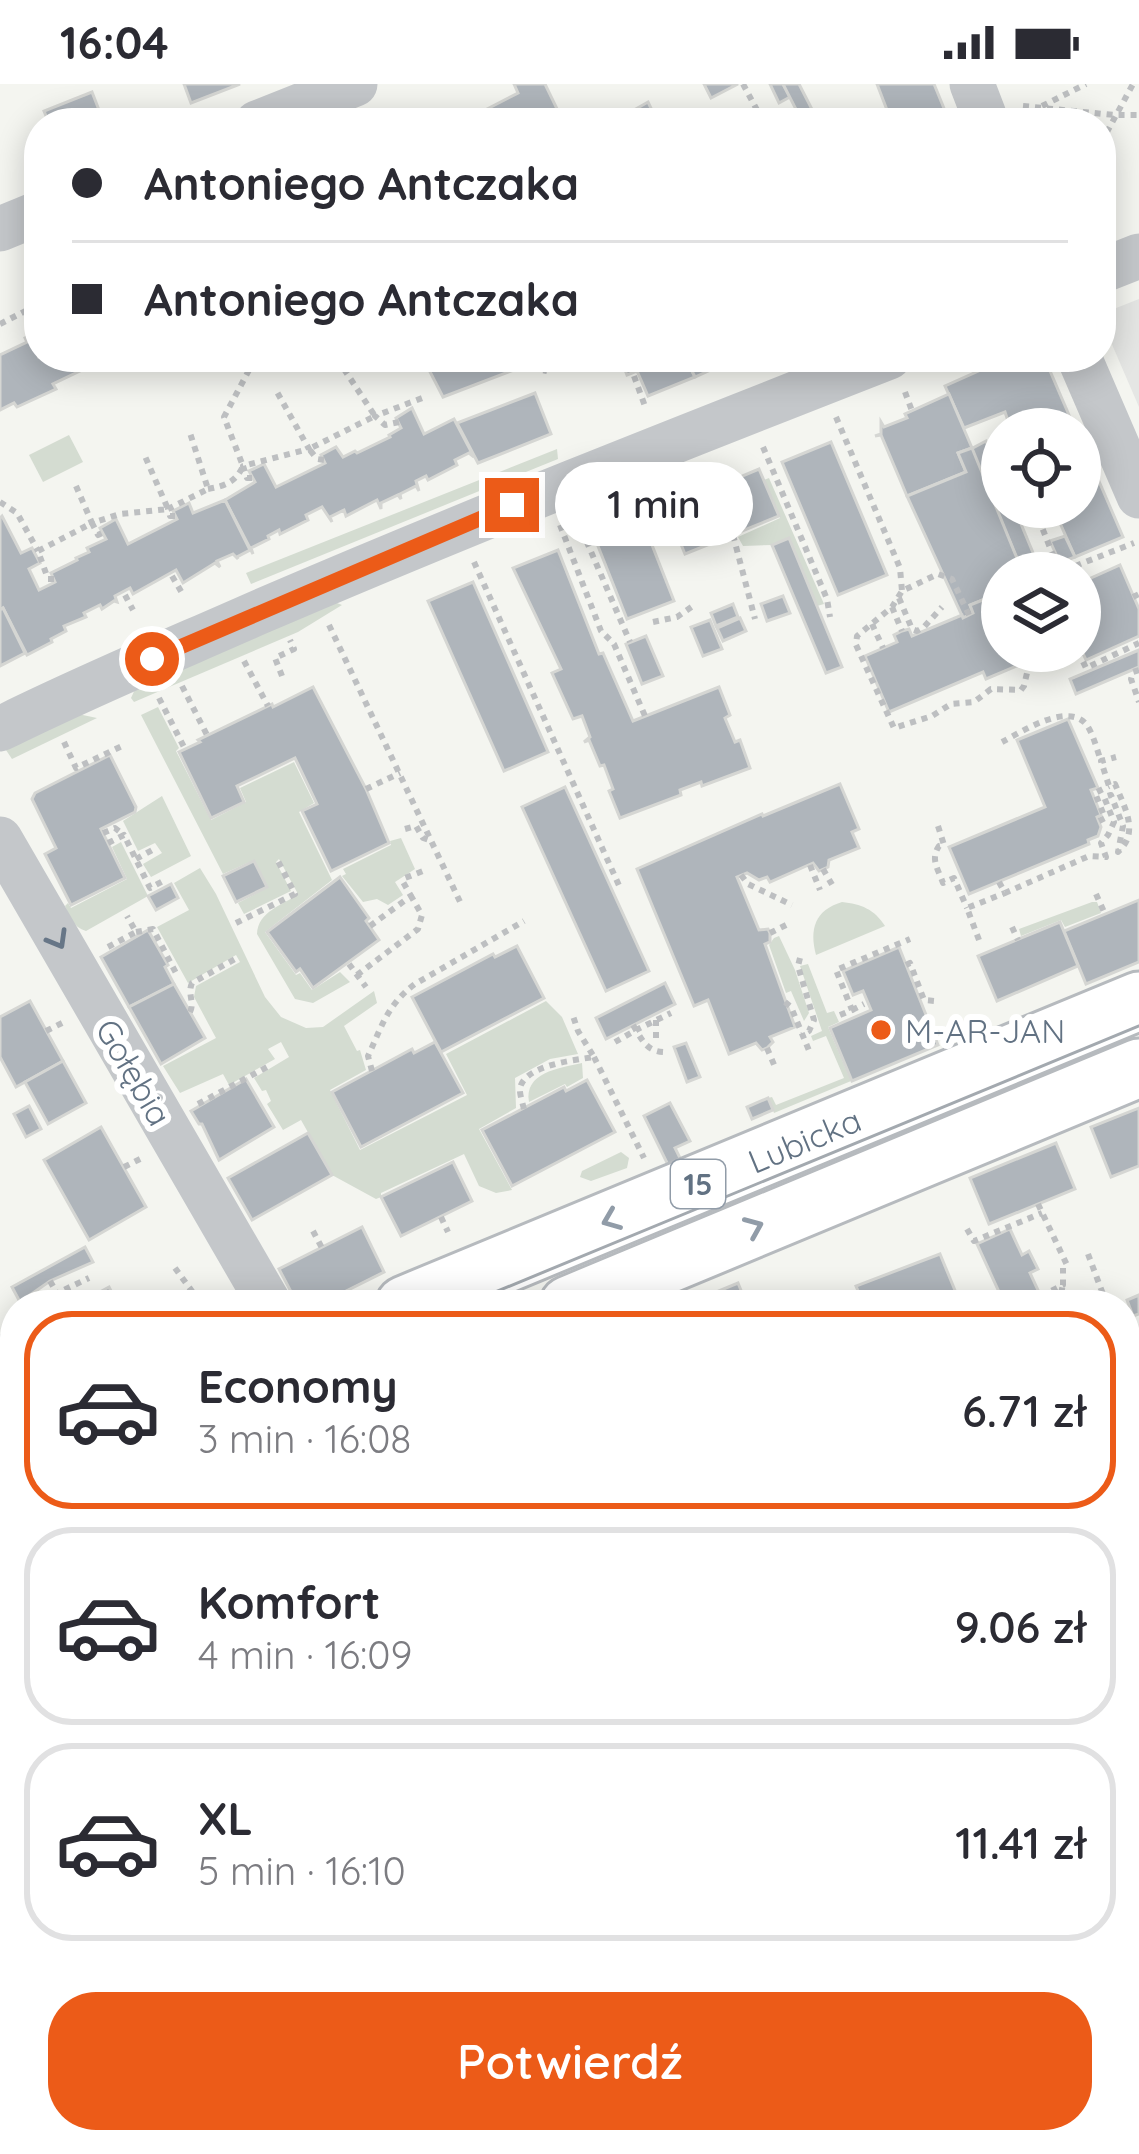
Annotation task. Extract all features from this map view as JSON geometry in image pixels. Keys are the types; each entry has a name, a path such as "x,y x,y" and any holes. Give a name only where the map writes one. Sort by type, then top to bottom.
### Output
{"main road":[{"name":"Lubicka","path":"441,1290 1139,1001"},
{"name":"Lubicka","path":"605,1290 1139,1068"}],"street":[{"path":"295,108 355,84"},
{"path":"972,84 997,108"},
{"path":"1085,372 1139,496"},
{"path":"0,729 597,470 896,373"},
{"name":"Gołębia","path":"0,839 247,1290"}],"path":[{"path":"1039,108 1086,84"},
{"path":"1116,113 1133,84"},
{"path":"248,372 224,417 247,478 252,478"},
{"path":"346,372 375,416 385,425 399,422"},
{"path":"896,373 913,411"},
{"path":"634,376 646,409"},
{"path":"277,392 309,449 324,460"},
{"path":"243,466 309,449 425,397"},
{"path":"836,417 901,568 900,595 912,629 924,627 942,608"},
{"path":"190,433 208,489"},
{"path":"763,446 830,616"},
{"path":"144,454 171,513"},
{"path":"38,550 120,514 171,513 208,489 231,482 243,466"},
{"path":"705,470 713,489"},
{"path":"669,484 679,502"},
{"path":"76,486 98,535 103,533"},
{"path":"784,500 796,494"},
{"path":"0,501 17,513 48,578 54,578"},
{"path":"604,509 612,529"},
{"path":"580,517 630,642"},
{"path":"560,525 601,631 617,650 645,716"},
{"path":"1042,528 1058,568 1065,571 1134,543"},
{"path":"733,535 754,619"},
{"path":"805,551 817,546"},
{"path":"474,562 621,890"},
{"path":"969,615 952,578 938,574 900,595 855,640 894,728 932,716 951,704 974,703 992,688 1021,690 1027,672"},
{"path":"172,576 182,593"},
{"path":"827,599 833,584"},
{"path":"125,595 133,610"},
{"path":"578,601 588,596"},
{"path":"653,622 693,606"},
{"path":"892,607 902,631"},
{"path":"327,622 462,906"},
{"path":"872,624 883,648"},
{"path":"282,676 275,658 294,650 290,640"},
{"path":"1101,661 1139,643"},
{"path":"243,659 268,706"},
{"path":"1139,670 1131,679 1139,702"},
{"path":"182,686 207,735"},
{"path":"159,698 185,749"},
{"path":"1002,742 1055,718 1082,719 1108,786"},
{"path":"64,742 76,768 122,746"},
{"path":"1082,750 1096,746"},
{"path":"1101,761 1116,757"},
{"path":"366,789 400,773"},
{"path":"968,908 1090,856 1118,852 1133,837 1115,784 1095,793 1105,818 1099,821"},
{"path":"1106,857 1101,842 1114,822 1104,797 1111,795 1124,826 1118,852"},
{"path":"938,826 944,845 934,859 943,883 954,878 979,940"},
{"path":"103,833 115,827 124,835 150,888 163,880"},
{"path":"405,829 418,827 423,838 432,841"},
{"path":"108,843 124,835"},
{"path":"136,859 154,849"},
{"path":"1052,859 1058,870"},
{"path":"236,923 295,893 278,861"},
{"path":"810,865 820,890"},
{"path":"823,869 835,888"},
{"path":"357,975 418,929 422,915 403,882 424,871"},
{"path":"741,875 748,884 792,905"},
{"path":"999,882 1005,893"},
{"path":"1096,893 1105,914"},
{"path":"370,926 411,896"},
{"path":"128,916 136,932"},
{"path":"372,1071 368,1056 383,1018 399,996 524,921"},
{"path":"770,933 790,923"},
{"path":"1012,927 1018,940"},
{"path":"98,952 136,932 153,929 178,977"},
{"path":"852,1010 836,970 910,939"},
{"path":"800,958 798,966 814,1020 802,1035"},
{"path":"190,1012 192,983 235,959"},
{"path":"906,965 910,963 924,1000 935,1001"},
{"path":"349,964 366,987"},
{"path":"785,1002 810,1053"},
{"path":"840,1015 864,1004"},
{"path":"615,1042 671,1012"},
{"path":"573,1016 635,1135"},
{"path":"46,1031 70,1019"},
{"path":"656,1020 656,1040"},
{"path":"634,1028 646,1046 663,1052"},
{"path":"767,1048 775,1067"},
{"path":"524,1109 520,1091 526,1078 551,1064 594,1057"},
{"path":"189,1108 269,1066"},
{"path":"967,1229 974,1241 1040,1209 1065,1267 1062,1290"},
{"path":"441,1216 448,1232"},
{"path":"313,1231 322,1248"},
{"path":"1088,1254 1101,1290"},
{"path":"175,1268 191,1290"},
{"path":"63,1290 88,1278"},
{"path":"50,1281 55,1290"},
{"path":"1053,1290 1063,1285"}],"shaded area":[{"path":"1139,299 1139,407 1116,354 1116,308"},
{"path":"69,435 83,462 43,482 29,455"},
{"path":"557,449 558,459 251,584 246,573"},
{"path":"769,478 824,604 817,606 789,539 743,546 738,537 780,518 764,480"},
{"path":"327,599 342,605 298,632 134,702 131,698 137,685"},
{"path":"158,707 211,820 246,802 240,788 294,762 314,803 299,812 332,880 265,932 312,990 340,972 350,982 313,1003 295,999 257,934 266,914 298,894 279,859 276,862 291,891 244,914 238,903 268,887 254,860 223,874 141,715"},
{"path":"78,714 97,718 12,759 6,750"},
{"path":"162,796 191,856 151,877 143,864 162,853 155,843 138,851 123,821"},
{"path":"401,838 415,869 395,882 403,895 388,905 377,899 363,902 342,876 346,874 343,869"},
{"path":"121,842 148,896 86,931 72,921 65,906 68,903 71,908 127,879 112,847"},
{"path":"200,868 265,997 281,1017 306,1028 323,1027 374,991 377,1003 344,1026 366,1070 330,1090 360,1150 467,1095 446,1054 546,1001 562,1017 578,1054 550,1059 515,1078 516,1108 479,1129 512,1190 496,1193 479,1186 464,1154 376,1199 332,1175 301,1120 283,1130 267,1104 271,1101 266,1090 254,1078 289,1057 281,1042 268,1049 275,1059 229,1085 223,1074 180,1093 163,1066 216,1038 194,997 196,986 240,962 236,955 188,983 157,927 189,910 174,883"},
{"path":"842,902 867,908 885,926 816,955 816,922"},
{"path":"1097,902 1101,913 1065,927 1061,920 1021,936 1019,929"},
{"path":"779,936 809,1013 804,1021 791,991 786,993 769,945"},
{"path":"808,964 827,1013 834,1011 839,1022 828,1027 851,1081 774,1113 768,1098 776,1105 844,1078 826,1036 813,1041 811,1036 822,1031 800,966"},
{"path":"582,1063 583,1078 529,1102 537,1078"},
{"path":"621,1152 629,1158 627,1168 591,1181 580,1177 582,1171"}],"building":[{"path":"184,84 240,84 191,103"},
{"path":"514,84 545,84 557,108 489,108 518,93"},
{"path":"704,84 738,84 711,98"},
{"path":"770,84 783,84 790,97 779,103"},
{"path":"783,84 799,84 811,108 795,108"},
{"path":"877,84 934,84 944,108 886,108"},
{"path":"92,92 98,108 52,108"},
{"path":"24,343 24,372 78,372 53,384 56,389 0,410 0,355"},
{"path":"430,372 509,372 443,397"},
{"path":"637,372 692,372 695,377 648,396"},
{"path":"976,372 1050,372 1066,408 981,408 981,421 964,428 945,386"},
{"path":"535,393 551,434 478,463 457,423"},
{"path":"949,394 972,448 958,453 966,472 907,496 881,435 875,436 881,434 881,422 884,427 907,418 905,414"},
{"path":"412,408 424,434 454,419 474,457 469,453 455,460 457,465 416,481 419,491 416,486 400,494 401,499 398,495 381,503 381,509 377,500 346,516 344,510 330,517 332,522 322,507 306,515 308,520 268,536 251,548 253,554 225,500 255,482 249,471 264,464 276,487 325,463 321,455 336,447 343,457 390,437 401,428 396,418"},
{"path":"831,442 887,575 838,595 782,462"},
{"path":"981,444 981,473 971,449"},
{"path":"972,448 981,470 981,528 1005,528 1014,552 981,552 981,601 970,605 973,613 963,618 907,496 966,472 958,453"},
{"path":"759,469 779,516 685,554 666,508"},
{"path":"1101,486 1123,537 1087,552 1073,552 1062,528 1101,528"},
{"path":"225,500 250,550 238,559 233,554 217,561 220,567 215,563 183,583 176,570 133,594 130,588 115,596 117,602 84,613 86,617 64,626 66,631 52,642 27,655 3,608 0,610 2,516 21,553 32,548 40,563 29,569 39,590 55,582 51,573 106,539 100,528 116,519 128,544 177,519 173,511 189,503 193,513"},
{"path":"641,517 674,601 627,619 594,536"},
{"path":"1004,528 1023,528 1033,552 1014,552"},
{"path":"1065,536 1073,552 1055,552 1050,541"},
{"path":"789,538 842,667 826,673 772,545"},
{"path":"558,550 599,654 603,653 633,721 719,687 730,715 725,718 750,768 680,790 681,795 620,818 604,765 600,766 589,740 584,742 590,737 582,716 573,719 552,673 561,669 513,568"},
{"path":"1120,565 1139,609 1139,636 1101,653 1101,574"},
{"path":"473,582 548,752 504,771 428,601"},
{"path":"783,596 790,613 767,621 761,604"},
{"path":"981,601 983,672 889,712 865,656 897,642 894,635 902,631 909,629 912,636 963,618 973,613 970,605"},
{"path":"733,604 738,617 716,626 711,613"},
{"path":"3,608 25,653 0,666 0,610"},
{"path":"740,618 746,631 723,641 717,628"},
{"path":"710,620 722,649 703,656 691,627"},
{"path":"646,636 663,676 642,684 626,644"},
{"path":"1139,650 1139,667 1076,694 1070,679 1101,672 1101,666"},
{"path":"313,687 389,843 331,871 302,811 317,804 295,758 237,786 244,802 211,818 179,752"},
{"path":"1068,719 1098,788 1091,790 1101,815 1097,817 1098,836 1088,840 1089,844 969,894 949,847 1045,807 1017,740"},
{"path":"110,755 136,807 135,812 101,829 125,878 71,905 45,854 56,848 32,799 35,793"},
{"path":"840,784 859,829 852,832 859,848 829,860 828,867 819,871 813,863 770,882 747,873 737,877 759,930 770,933 770,942 765,944 795,1027 770,1037 773,1042 767,1048 762,1050 756,1043 729,1054 708,1000 694,1006 637,869"},
{"path":"565,787 649,971 606,991 522,807"},
{"path":"254,861 267,887 236,902 223,876"},
{"path":"340,877 379,940 313,988 267,932"},
{"path":"171,884 178,898 156,910 148,896"},
{"path":"1139,900 1139,962 1086,984 1064,931"},
{"path":"1060,922 1078,966 997,1001 978,956"},
{"path":"148,930 174,984 129,1007 101,957"},
{"path":"517,946 544,998 441,1052 412,997"},
{"path":"899,947 938,1045 852,1081 830,1028 871,1010 863,991 853,995 843,971"},
{"path":"665,983 675,1004 606,1039 596,1018"},
{"path":"174,984 205,1038 161,1064 129,1007"},
{"path":"30,1001 63,1061 16,1087 0,1057 0,1017"},
{"path":"435,1042 463,1093 361,1147 332,1092 412,1049 414,1053"},
{"path":"686,1043 700,1077 687,1082 674,1047"},
{"path":"63,1061 86,1103 48,1124 25,1082"},
{"path":"246,1079 274,1127 219,1160 191,1111"},
{"path":"587,1080 615,1132 512,1186 482,1130"},
{"path":"768,1098 773,1110 752,1119 747,1107"},
{"path":"670,1103 690,1141 675,1148 682,1162 671,1171 644,1116"},
{"path":"29,1106 41,1129 26,1137 14,1114"},
{"path":"1139,1108 1139,1166 1111,1177 1091,1127"},
{"path":"101,1127 146,1207 89,1240 44,1160"},
{"path":"308,1133 332,1175 252,1220 228,1178"},
{"path":"1056,1143 1075,1189 989,1224 970,1178"},
{"path":"453,1162 472,1201 401,1236 381,1197"},
{"path":"362,1227 384,1272 348,1290 290,1290 279,1269"},
{"path":"1010,1229 1022,1255 1029,1251 1038,1269 1030,1273 1038,1290 998,1290 977,1244"},
{"path":"85,1247 93,1262 37,1290 12,1287"},
{"path":"940,1254 955,1290 858,1290 856,1286"}],"tram line":[{"path":"500,1290 1139,1026"}],"place":[{"name":"M-AR-JAN","path":"881,1030"}],"route":[{"path":"152,659 512,505"}]}
